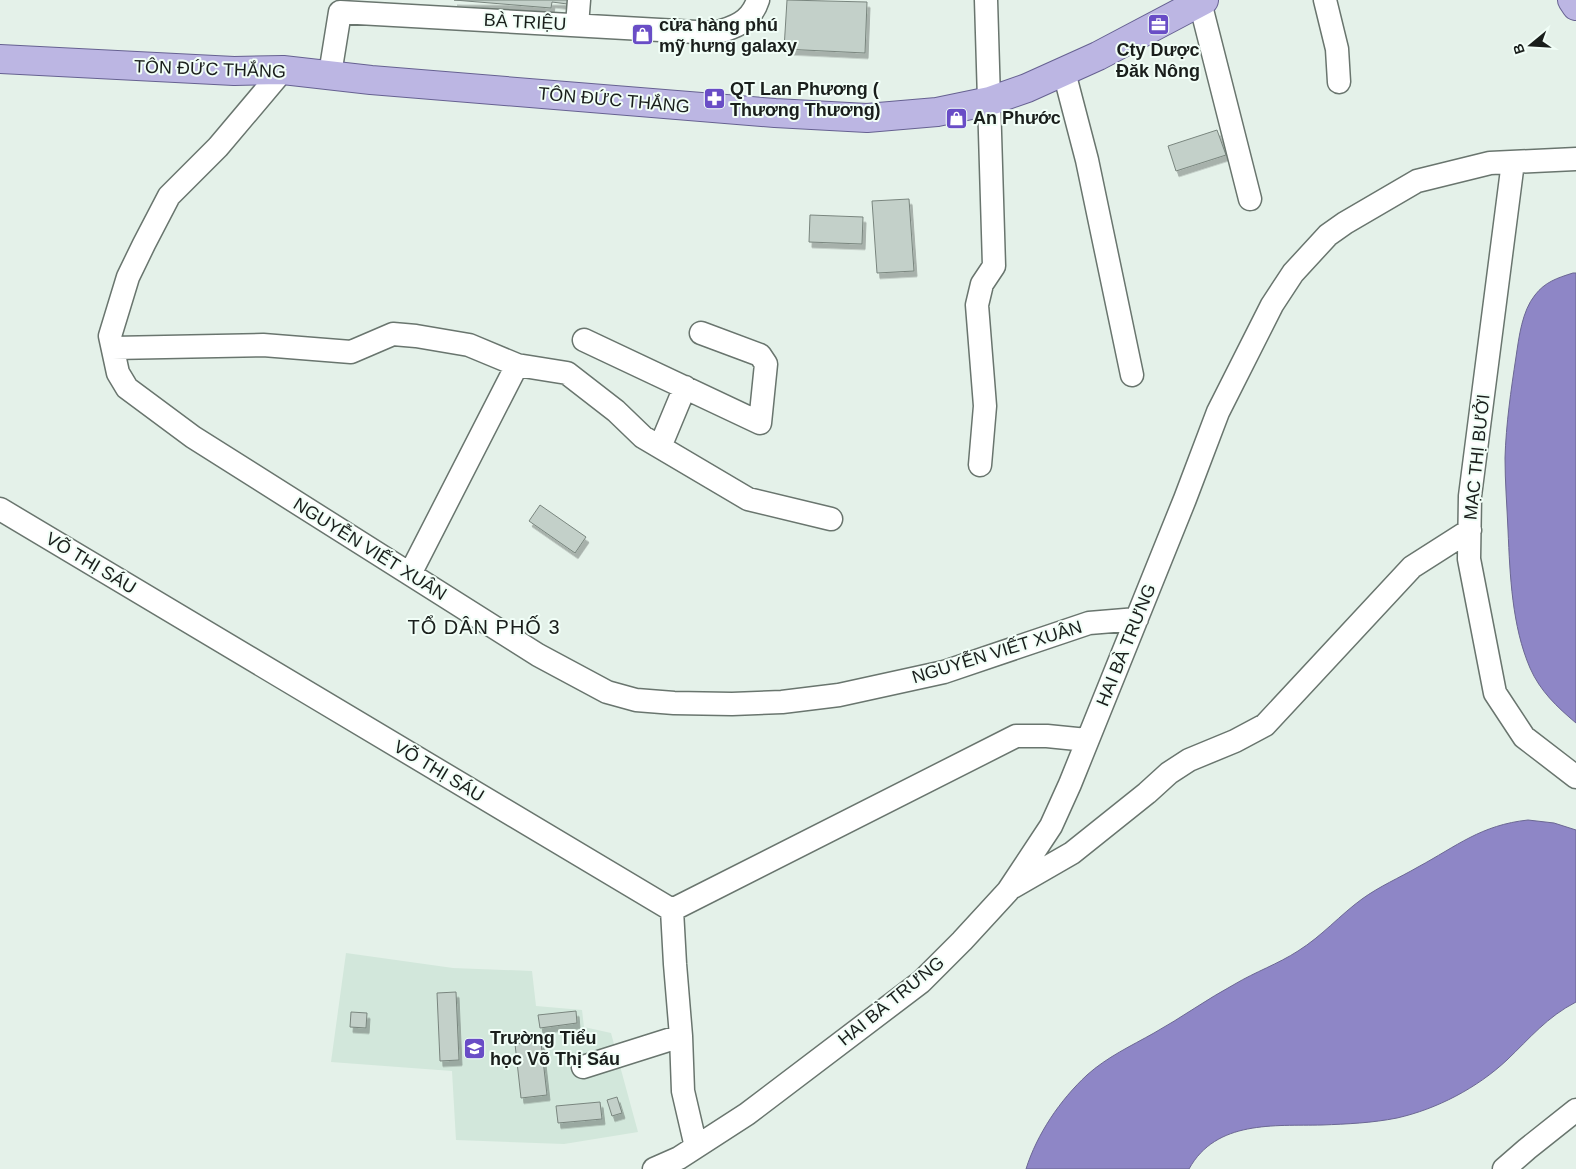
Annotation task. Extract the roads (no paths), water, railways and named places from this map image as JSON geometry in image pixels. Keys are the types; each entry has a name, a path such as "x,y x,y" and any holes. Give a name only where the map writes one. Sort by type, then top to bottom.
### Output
{"main road":[{"path":"1572,0 1576,6"},
{"name":"TÔN ĐỨC THẮNG","path":"0,59 234,71 283,70 381,81 775,113 867,118 937,112 990,100 1027,88 1064,72 1202,1"}],"street":[{"path":"577,26 579,0"},
{"name":"BÀ TRIỆU","path":"330,74 338,6 577,26 714,33 732,28 747,20 756,7 758,0"},
{"path":"980,465 984,406 977,305 982,284 994,266 986,0"},
{"path":"1325,0 1337,49 1339,82"},
{"path":"1202,1 1250,199"},
{"name":"NGUYỄN VIẾT XUÂN","path":"283,70 218,147 169,196 128,277 110,336 118,373 127,388 193,437 538,655 607,692 636,700 732,704 782,702 839,695 944,672 1090,623 1136,619"},
{"path":"1064,72 1086,160 1132,375"},
{"name":"HAI BÀ TRƯNG","path":"654,1169 679,1158 747,1114 921,982 962,941 1008,890 1051,826 1070,784 1186,499 1218,412 1272,305 1293,273 1328,235 1344,223 1417,181 1490,163 1576,159"},
{"name":"MẠC THỊ BƯỞI","path":"1513,162 1470,496 1469,559 1496,693 1524,737 1576,777"},
{"path":"584,340 760,423 766,364 760,355 701,333"},
{"path":"113,348 263,345 351,352 393,334 470,345 517,365 567,373 616,411 644,437 748,499 831,519"},
{"path":"410,574 517,365"},
{"path":"660,447 685,387"},
{"name":"VÕ THỊ SÁU","path":"0,509 672,910"},
{"path":"1008,890 1072,853 1147,793 1168,773 1189,760 1235,741 1265,725 1412,567 1470,530"},
{"path":"696,1147 683,1091 672,910 1016,736 1047,736 1087,740"},
{"path":"583,1067 681,1036"},
{"path":"1504,1169 1576,1110"}],"place":[{"name":"Cty Dược Đăk Nông","path":"1158,25"},
{"name":"cửa hàng phú mỹ hưng galaxy","path":"643,35"},
{"name":"QT Lan Phương ( Thương Thương)","path":"714,99"},
{"name":"An Phước","path":"957,118"},
{"name":"Trường Tiểu học Võ Thị Sáu","path":"474,1048"}],"district":[{"name":"TỔ DÂN PHỐ 3","path":"484,627"}]}
